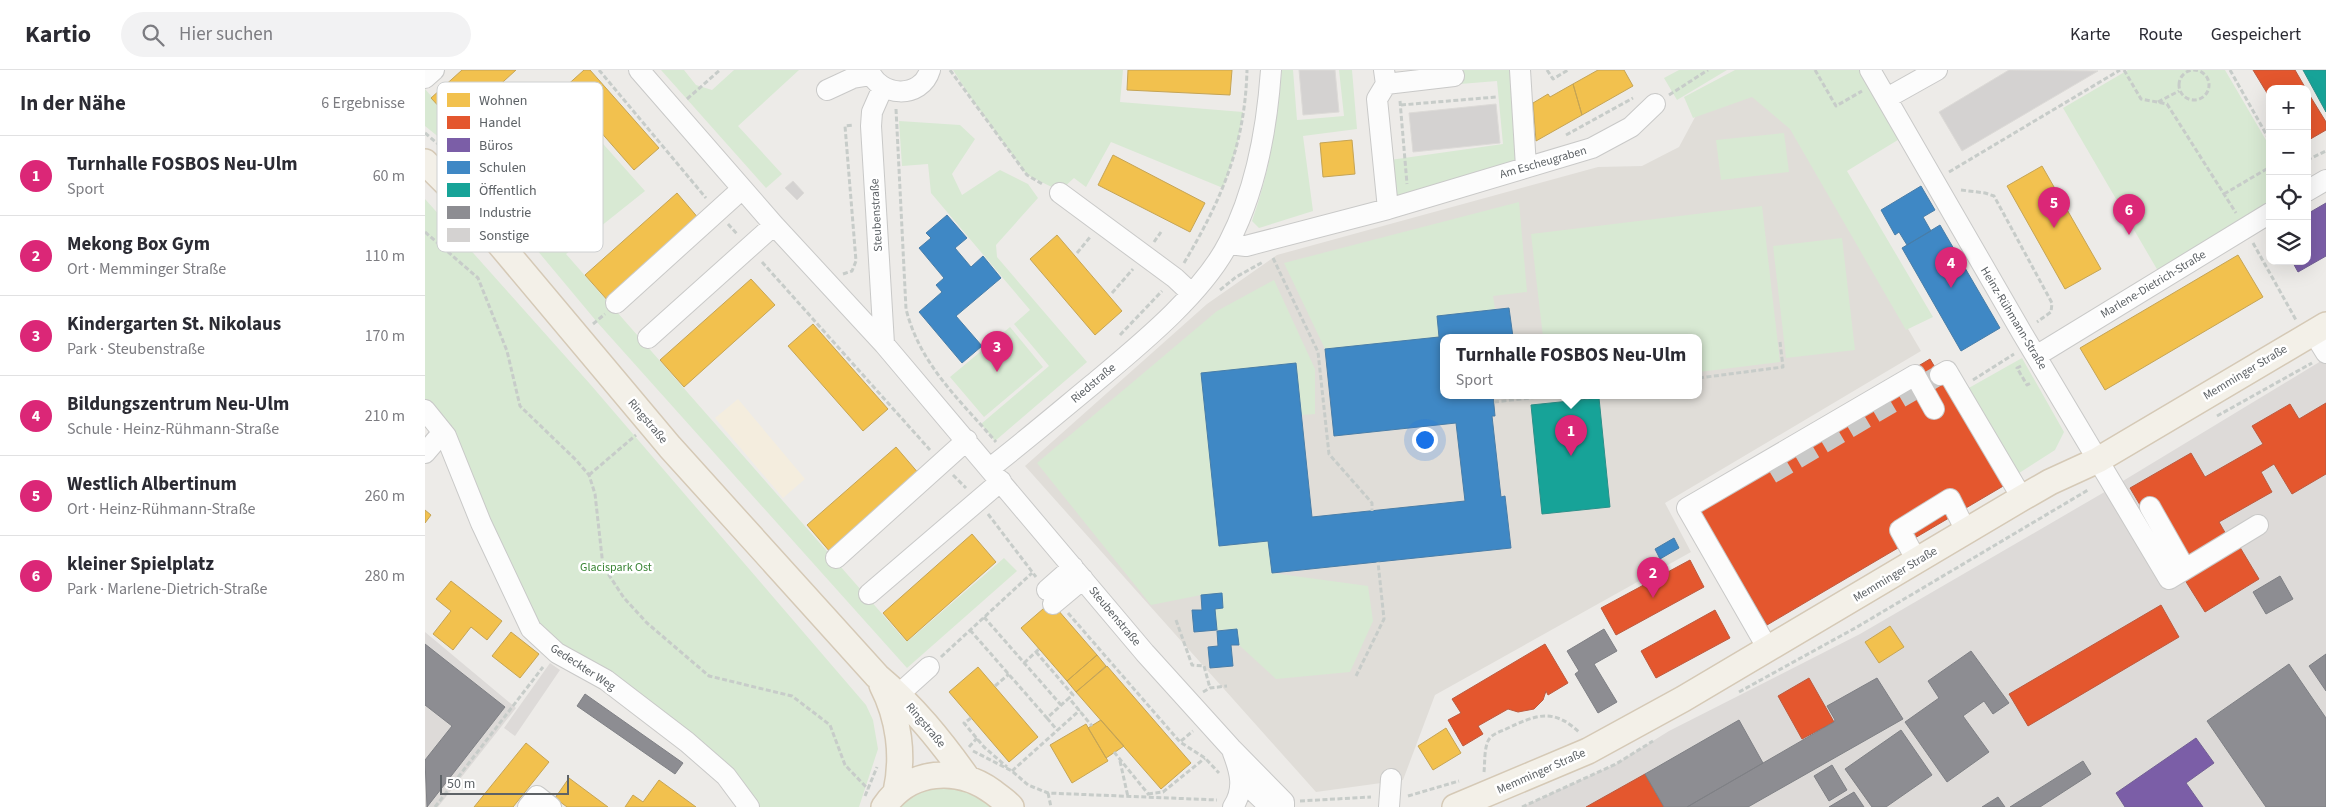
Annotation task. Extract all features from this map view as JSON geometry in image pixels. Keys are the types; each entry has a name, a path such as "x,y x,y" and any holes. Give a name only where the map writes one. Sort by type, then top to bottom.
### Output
{"main road":[{"name":"Ringstraße","path":"425,162 437,174"},
{"name":"Ringstraße","path":"506,252 670,447 877,676 899,694 921,717 968,779"},
{"name":"Memminger Straße","path":"1455,807 1588,751 1683,699 2050,482 2103,469 2305,325"},
{"name":"Ringstraße","path":"877,676 892,703 901,758 881,801"},
{"path":"881,801 912,781 924,777 946,775 968,779 989,789 1014,806"}],"street":[{"path":"425,78 434,70"},
{"name":"Steubenstraße","path":"639,70 774,225 884,344 1145,653 1280,805"},
{"path":"827,90 853,78 874,77 893,91 904,92 914,89 923,83 931,70"},
{"name":"Riedstraße","path":"996,475 1007,455 1129,354 1163,323 1191,293 1228,244 1240,217 1258,160 1267,115 1271,70"},
{"path":"1520,70 1526,167"},
{"path":"1878,83 1937,70"},
{"path":"1389,209 1377,99 1390,79 1454,76"},
{"name":"Steubenstraße","path":"874,77 871,126 884,344"},
{"name":"Heinz-Rühmann-Straße","path":"1878,83 2029,344 2169,578 2185,569"},
{"name":"Am Escheugraben","path":"1228,244 1246,246 1389,209 1592,148 1631,127 1655,104"},
{"path":"2311,189 2326,180"},
{"path":"616,303 742,189"},
{"path":"1060,193 1175,278 1191,293"},
{"name":"Marlene-Dietrich-Straße","path":"2029,344 2266,215"},
{"path":"648,338 756,255 774,225"},
{"path":"2305,325 2322,357"},
{"path":"1940,375 1947,371 1959,388 2022,498"},
{"path":"1768,649 1687,508 1915,375 1934,409"},
{"name":"Gedeckter Weg","path":"425,410 443,432 481,523 531,629 557,653 606,680 687,742 726,776 749,807"},
{"path":"425,454 443,432"},
{"path":"836,558 967,440"},
{"path":"869,594 978,501 996,475"},
{"path":"1917,561 1899,530 1950,499 1966,531"},
{"path":"2150,507 2185,569 2258,525"},
{"path":"1052,598 1078,573"},
{"path":"899,694 929,667"},
{"name":"Steubenstraße","path":"1231,748 1231,801"},
{"path":"1232,778 1280,805"},
{"path":"528,807 537,796 551,807"}],"path":[{"path":"599,70 717,212 941,463 978,501 1052,598 1180,742 1232,778"},
{"path":"684,102 720,70"},
{"path":"950,70 1027,175 1060,193"},
{"path":"1547,70 1553,79 1568,70"},
{"path":"1655,104 1708,70"},
{"path":"1815,70 1836,106 1878,83"},
{"path":"1945,174 2122,70 2141,99 2167,104 2232,206"},
{"path":"2230,70 2266,134"},
{"path":"2191,71 2201,72 2207,80 2206,93 2199,99 2185,98 2180,91 2179,86 2182,76 2191,71"},
{"path":"1390,79 1401,105 1407,190"},
{"path":"2158,102 2180,91"},
{"path":"1401,105 1495,96"},
{"path":"900,109 894,110 900,167 906,309 912,331 921,350 936,373 1007,455"},
{"path":"838,274 852,271 856,261 845,126 860,124"},
{"path":"2311,158 2326,151"},
{"path":"2224,194 2266,168"},
{"path":"1953,190 1985,193 1994,196 2048,292 2052,303 2051,312 2029,344 1959,388"},
{"path":"2245,228 2305,325"},
{"path":"425,232 437,242"},
{"path":"756,255 788,240"},
{"path":"448,252 478,278 507,351 520,406 589,475 595,494 603,566 624,598 647,622 709,676 792,696 830,725 845,765 881,801"},
{"path":"1274,260 1318,352 1329,454 1372,503 1373,511"},
{"path":"1702,378 1783,367 1780,342"},
{"path":"2214,418 2322,357"},
{"path":"1494,402 1521,399"},
{"path":"589,475 638,433"},
{"path":"1737,693 1857,627 2103,469"},
{"path":"1356,676 1384,619 1378,562"},
{"path":"929,667 1032,573"},
{"path":"984,617 1061,705"},
{"path":"1176,620 1192,665 1204,666 1210,688"},
{"path":"1070,624 1074,621"},
{"path":"970,630 1057,730"},
{"path":"1024,663 1037,651 1073,695 1047,718"},
{"path":"435,807 543,667"},
{"path":"995,686 1009,674"},
{"path":"1200,694 1210,688 1227,686"},
{"path":"1069,698 1092,726"},
{"path":"1013,771 1080,710"},
{"path":"1484,773 1488,742 1493,735 1534,716 1549,716 1569,723 1579,733"},
{"path":"971,718 964,723 977,738 1028,785 1047,793 1151,798 1160,796 1205,758"},
{"path":"1571,737 1586,731"},
{"path":"977,738 966,750 977,752 1013,771"},
{"path":"1522,807 1616,764 1654,740"},
{"path":"1114,752 1151,798"},
{"path":"1119,759 1128,797"},
{"path":"868,788 880,760"},
{"path":"1475,776 1493,769"},
{"path":"1177,775 1181,779"},
{"path":"1280,805 1390,794 1414,795 1467,778"},
{"path":"1047,793 1051,807"},
{"path":"1148,794 1231,801"},
{"path":"1210,800 1231,801"}],"shaded area":[{"path":"1763,82 1921,351 1665,503 1691,552 1435,695 1403,780 1316,792 1025,466 1207,304 1277,255 1598,167 1642,166 1679,147 1701,106"},
{"path":"2326,358 2326,807 1522,807 1616,764 1669,731 1860,634 2108,490"},
{"path":"425,632 516,708 438,807 425,807"},
{"path":"550,663 560,670 515,736 504,728"}],"green space":[{"path":"661,70 684,70 696,85 712,90 734,70 799,70 738,126 782,174 766,188"},
{"path":"953,70 1123,70 1120,102 1243,112 1237,146 1223,188 1111,142 1086,187 1074,178 1060,191 1027,175"},
{"path":"1282,70 1293,70 1297,120 1344,116 1339,70 1352,70 1357,129 1303,136 1313,211 1259,228 1252,221 1264,184 1272,146"},
{"path":"1458,70 1515,70 1517,162 1395,198 1390,160 1503,144 1497,81 1460,84"},
{"path":"1679,70 1727,70 1677,100 1664,78"},
{"path":"1735,70 1867,70 1906,135 1847,171 1933,317 1906,330 1790,129 1752,97 1693,118 1684,97"},
{"path":"2128,70 2225,70 2266,140 2266,208 2158,271 2063,108"},
{"path":"425,89 437,103 437,136 425,126"},
{"path":"899,121 960,125 975,139 952,174 962,195 1000,170 1028,184 1038,198 996,245 997,257 1087,362 995,441 981,424 1049,366 1014,324 1030,310 931,193 928,164 902,166"},
{"path":"1784,133 1789,172 1721,180 1716,140"},
{"path":"603,144 645,191 603,224"},
{"name":"Glacispark Ost","path":"425,199 437,212 437,252 472,252 590,384 866,705 873,720 878,749 859,807 759,807 727,764 533,626 425,403"},
{"path":"1519,202 1527,292 1493,296 1495,309 1437,316 1439,337 1325,349 1284,263"},
{"path":"1762,206 1780,362 1702,372 1702,334 1543,334 1531,234"},
{"path":"1842,238 1855,350 1786,358 1773,246"},
{"path":"539,252 569,252 566,254 905,640 908,641 1004,558 1017,571 907,668 597,322"},
{"path":"1274,280 1315,369 1315,414 1301,415 1219,546 1268,541 1272,573 1368,586 1373,621 1350,672 1276,679 1239,645 1237,629 1217,630 1215,609 1223,608 1221,593 1151,605 1037,463 1217,311"},
{"path":"1010,327 1043,367 984,417 950,377"},
{"path":"2022,358 2064,432 2055,450 2016,475 1967,389"},
{"path":"958,783 997,807 891,807 909,790"}],"sand":[{"path":"738,399 805,479 783,498 715,418"}],"building: Wohnen":[{"path":"462,70 516,70 503,82 449,82"},
{"path":"584,70 590,70 601,82 571,82"},
{"path":"1128,70 1232,70 1230,95 1127,90"},
{"path":"1598,70 1624,70 1633,86 1582,115 1573,84"},
{"path":"1573,84 1582,115 1536,141 1533,103 1548,94 1550,97"},
{"path":"603,85 659,148 634,170 603,135"},
{"path":"437,93 437,104 431,98"},
{"path":"1352,140 1355,174 1323,177 1320,143"},
{"path":"1113,155 1205,203 1190,232 1098,185"},
{"path":"2042,166 2101,269 2065,289 2007,186"},
{"path":"677,193 700,220 609,302 585,275"},
{"path":"1057,235 1122,311 1095,335 1030,259"},
{"path":"2238,255 2263,297 2105,390 2080,348"},
{"path":"751,279 775,305 684,387 660,360"},
{"path":"813,324 888,409 863,431 788,346"},
{"path":"896,447 920,475 831,553 807,525"},
{"path":"425,510 431,515 425,523"},
{"path":"972,534 996,562 907,641 883,613"},
{"path":"451,581 502,621 487,640 471,627 453,650 433,634 451,611 436,599"},
{"path":"1051,602 1097,655 1067,681 1021,628"},
{"path":"1890,626 1904,647 1879,663 1865,642"},
{"path":"511,632 539,654 520,678 492,656"},
{"path":"1097,655 1106,666 1076,692 1067,681"},
{"path":"1107,666 1191,763 1161,789 1076,692"},
{"path":"978,667 1038,737 1009,762 949,692"},
{"path":"1101,720 1124,746 1106,758 1088,728"},
{"path":"1086,724 1108,761 1072,783 1050,745"},
{"path":"1446,728 1461,753 1433,770 1418,746"},
{"path":"526,743 549,762 513,807 474,807"},
{"path":"569,778 608,807 567,807 555,798"},
{"path":"659,780 696,807 625,807 633,795 643,802"}],"building: Handel":[{"path":"2253,70 2295,70 2304,85 2266,85 2266,91"},
{"path":"2311,98 2326,122 2326,130 2311,139"},
{"path":"1930,359 2005,485 1767,625 1699,509 1768,456"},
{"path":"2326,403 2326,474 2292,494 2274,464 2261,472 2272,492 2219,522 2227,536 2187,559 2143,510 2130,488 2191,453 2205,477 2263,444 2252,426 2290,404 2299,419"},
{"path":"2238,544 2259,579 2205,612 2183,577"},
{"path":"1690,560 1704,587 1616,635 1601,608"},
{"path":"2161,605 2179,637 2028,726 2009,694"},
{"path":"1715,610 1730,638 1656,678 1641,651"},
{"path":"1545,644 1568,683 1548,695 1546,691 1543,700 1534,709 1518,712 1508,709 1478,726 1483,734 1463,746 1448,720 1461,713 1452,699"},
{"path":"1809,678 1834,722 1802,739 1778,696"},
{"path":"1645,774 1664,807 1586,807"}],"building: Büros":[{"path":"2326,203 2326,256 2311,265 2311,220 2311,212"},
{"path":"2294,265 2310,265 2298,272"},
{"path":"2196,738 2214,763 2186,783 2203,807 2125,807 2116,793"}],"building: Schulen":[{"path":"1921,186 1935,210 1923,217 1931,231 1907,245 1899,232 1895,235 1881,210"},
{"path":"947,215 967,238 955,248 971,267 983,256 1001,278 956,316 982,346 962,363 919,312 942,292 936,285 944,278 919,248 931,238 926,233"},
{"path":"1940,225 2000,328 1961,351 1902,248"},
{"path":"1509,308 1513,334 1440,334 1440,399 1493,399 1495,416 1492,416 1501,497 1505,496 1511,548 1272,573 1268,541 1219,546 1201,373 1296,363 1312,517 1465,501 1456,423 1334,436 1325,349 1439,337 1437,316"},
{"path":"1674,538 1679,548 1660,559 1655,549"},
{"path":"1222,593 1223,608 1215,609 1217,630 1194,632 1192,610 1202,610 1201,595"},
{"path":"1237,629 1239,645 1231,645 1233,666 1210,668 1208,647 1218,646 1217,631"}],"building: Öffentlich":[{"path":"2303,70 2326,70 2326,112"},
{"path":"1599,399 1610,507 1542,514 1531,405"}],"building: Industrie":[{"path":"2280,576 2293,599 2266,614 2253,592"},
{"path":"1604,629 1617,651 1594,664 1617,702 1598,713 1575,674 1579,671 1567,651"},
{"path":"425,644 505,707 427,807 425,760 452,726 425,705"},
{"path":"1971,651 2009,703 1993,714 1984,701 1963,716 1989,752 1947,782 1905,722 1939,698 1928,681"},
{"path":"2326,654 2326,691 2309,666"},
{"path":"2289,664 2326,718 2326,807 2266,807 2207,721"},
{"path":"1877,678 1903,719 1748,807 1687,807 1834,722 1835,720 1827,706"},
{"path":"585,694 683,763 675,774 577,706"},
{"path":"1739,720 1763,763 1687,807 1664,807 1645,774"},
{"path":"1901,730 1932,775 1886,807 1872,807 1845,769"},
{"path":"2083,761 2091,774 2040,807 2010,807"},
{"path":"1832,765 1847,790 1829,801 1814,776"},
{"path":"1854,792 1864,807 1829,807"},
{"path":"1998,797 2005,807 1982,807"}],"building: Sonstige":[{"path":"1299,70 1335,70 1339,112 1303,115"},
{"path":"2009,70 2098,71 1962,151 1939,112"},
{"path":"1496,104 1500,143 1413,152 1409,113"},
{"path":"793,181 804,193 797,200 785,188"}],"tunnel":[{"path":"1771,474 1936,377"}],"place":[{"name":"Westlich Albertinum","path":"2054,228"},
{"name":"kleiner Spielplatz","path":"2129,235"},
{"name":"Bildungszentrum Neu-Ulm","path":"1951,288"},
{"name":"Kindergarten St. Nikolaus","path":"997,372"},
{"name":"Turnhalle FOSBOS Neu-Ulm","path":"1571,456"},
{"name":"Mekong Box Gym","path":"1653,598"}]}
